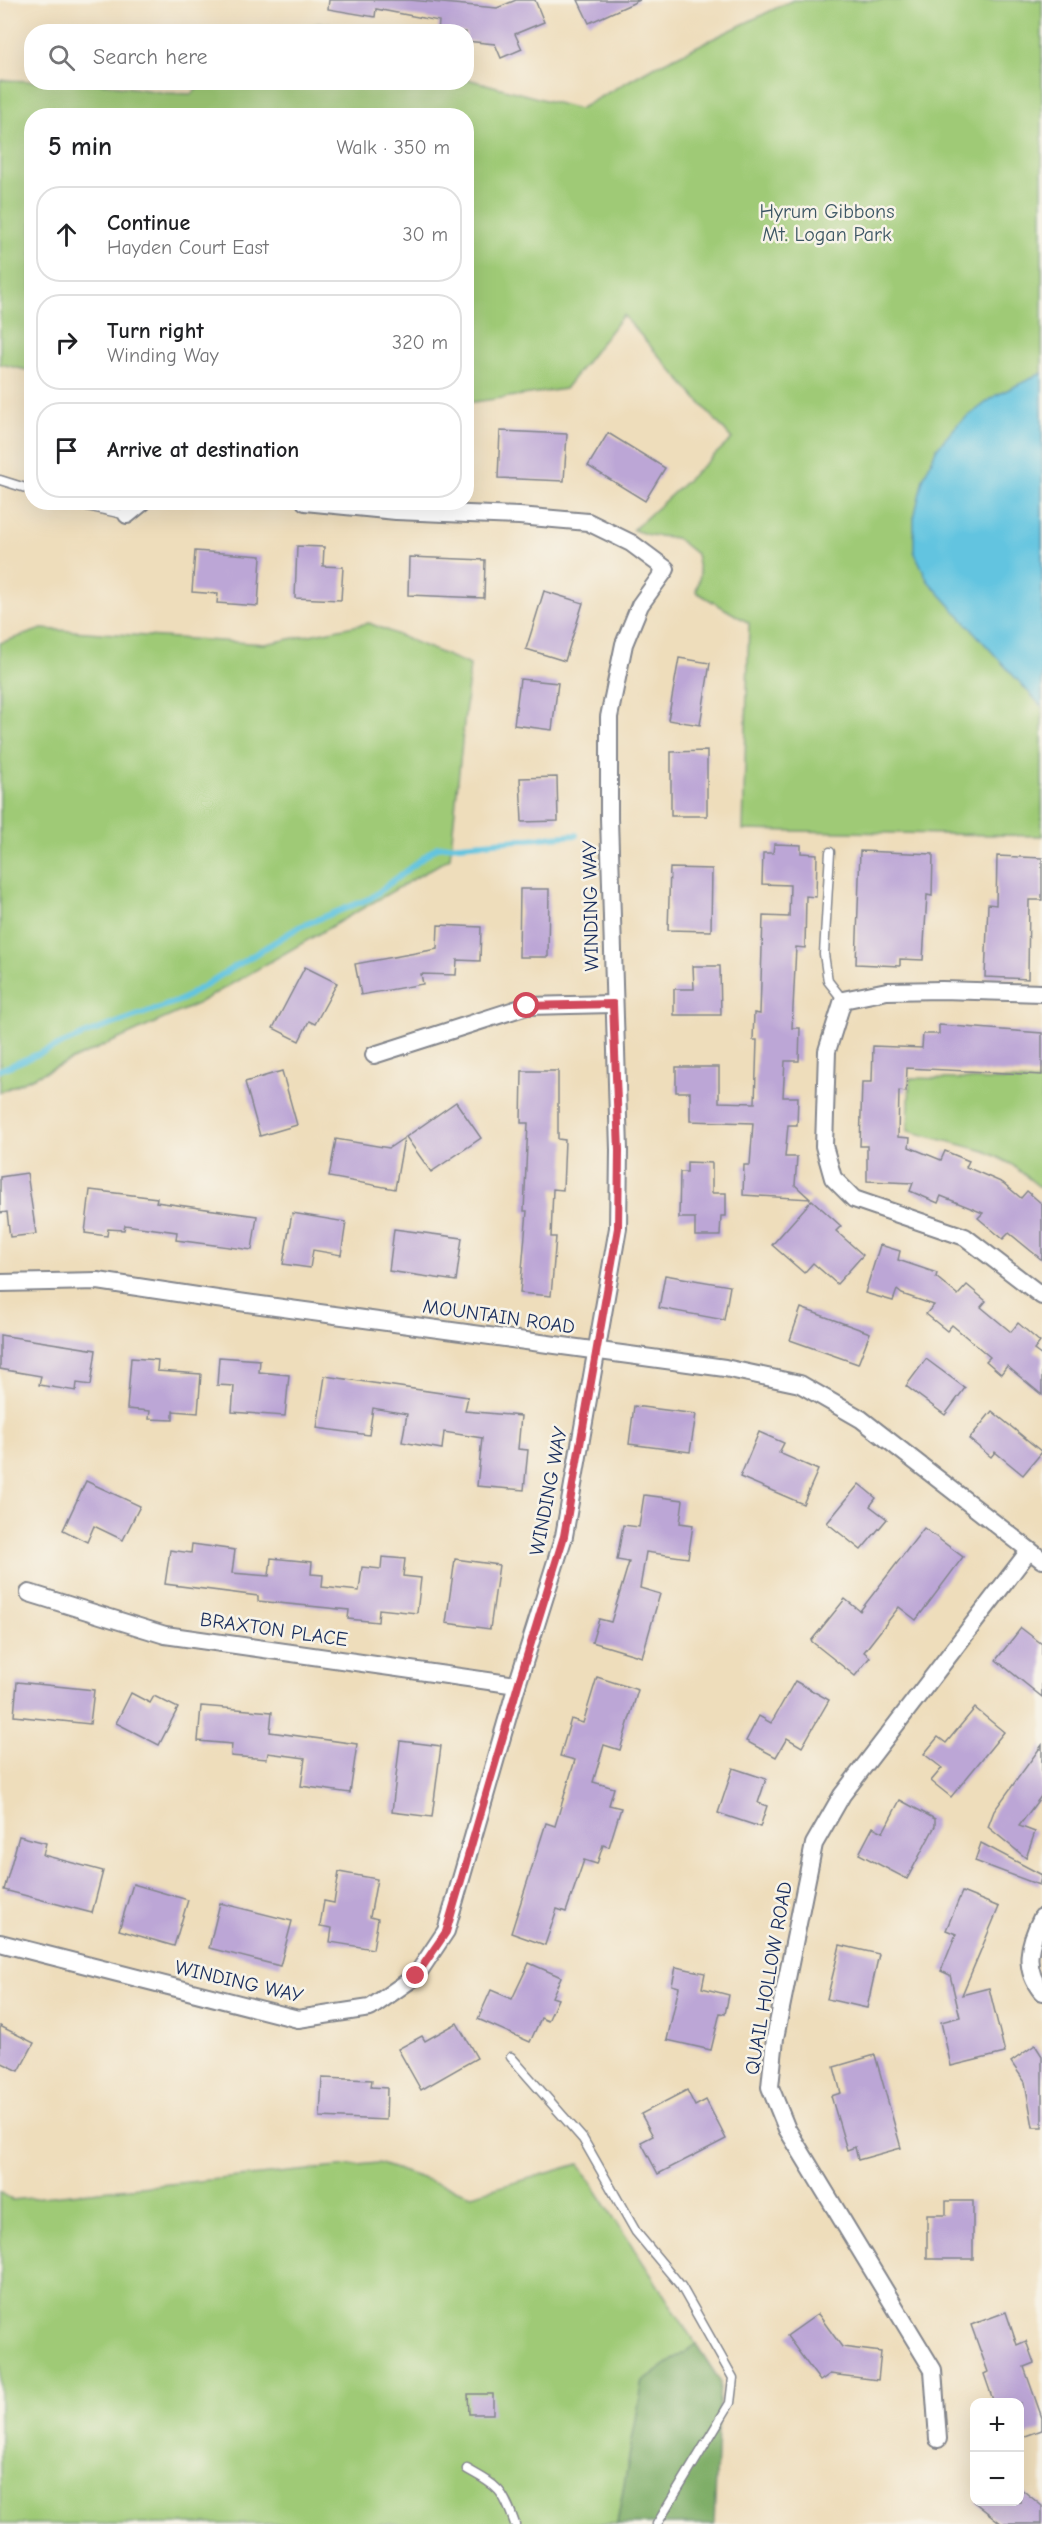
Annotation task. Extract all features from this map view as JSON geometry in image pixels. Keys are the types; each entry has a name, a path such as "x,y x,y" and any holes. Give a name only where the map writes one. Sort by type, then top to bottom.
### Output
{"street":[{"path":"127,515 133,510"},
{"name":"WINDING WAY","path":"0,1944 298,2019 370,2008 416,1976 446,1932 564,1536 618,1228 619,1150 613,1004 609,717 624,644 640,605 666,569 631,543 588,522 519,516 386,510"},
{"path":"1042,993 887,991 843,1000 827,1051 824,1146 833,1178 854,1199 964,1237 1042,1296"},
{"path":"374,1055 527,1006 613,1004"},
{"name":"MOUNTAIN ROAD","path":"0,1283 98,1281 725,1368 800,1384 861,1419 1036,1556"},
{"name":"QUAIL HOLLOW ROAD","path":"938,2439 933,2370 787,2129 770,2087 775,2038 814,1844 842,1795 1036,1556"},
{"name":"BRAXTON PLACE","path":"29,1593 165,1635 518,1685"},
{"path":"1042,1917 1030,1941 1031,1979 1042,1992"}],"lane":[{"path":"0,480 24,488"},
{"path":"105,510 127,515"},
{"path":"830,852 824,954 828,981 843,1000"},
{"path":"511,2057 583,2139 636,2232 681,2286 733,2378 730,2403 657,2524"},
{"path":"467,2469 497,2486 509,2507 515,2524"}],"green space":[{"name":"Hyrum Gibbons Mt. Logan Park","path":"793,0 1042,0 1042,836 743,830 749,623 696,592 700,575 696,554 676,538 649,535 633,530 732,439 623,315 565,389 474,402 474,108 24,108 24,369 0,364 0,80 24,81 24,90 147,90 192,94 196,90 474,90 474,81 579,109 648,70"},
{"path":"369,623 470,665 450,858 195,1005 0,1092 0,643 42,629 265,644"},
{"path":"910,1078 1042,1081 1042,1189 1011,1164 985,1151 908,1131"},
{"path":"378,2163 472,2195 579,2164 696,2344 643,2381 617,2524 0,2524 0,2192 12,2200"},
{"path":"696,2344 720,2381 714,2524 617,2524 643,2381"}],"water":[{"path":"1042,373 1042,707 928,581 914,551 914,518 923,479 937,448 959,423 995,396"}],"building":[{"path":"329,0 410,0 497,8 516,0 535,0 544,22 515,34 522,49 501,58 495,44 474,42 474,24 439,24 439,21 376,9 375,17 328,9"},
{"path":"578,0 640,0 589,23"},
{"path":"500,431 567,434 564,481 498,478"},
{"path":"608,433 665,468 645,501 588,466"},
{"path":"297,546 324,547 323,566 343,567 341,600 295,598"},
{"path":"195,551 261,556 258,606 217,603 218,594 192,592"},
{"path":"409,557 485,560 484,598 408,595"},
{"path":"544,591 583,603 565,661 526,649"},
{"path":"679,658 710,663 700,725 668,720"},
{"path":"520,679 558,683 552,730 514,725"},
{"path":"707,751 707,816 671,816 671,752"},
{"path":"557,777 558,821 522,822 520,778"},
{"path":"774,844 801,845 801,853 817,854 816,897 806,896 805,948 796,947 792,1028 800,1028 799,1061 785,1061 783,1097 798,1097 797,1125 788,1125 785,1157 797,1157 795,1185 810,1199 743,1195 744,1165 750,1165 753,1123 690,1121 690,1092 676,1092 676,1067 719,1067 719,1102 755,1103 757,1040 753,1040 754,1013 760,1014 763,916 789,917 790,885 762,884 763,853 773,853"},
{"path":"860,851 933,854 932,896 927,895 923,960 900,959 900,966 856,964"},
{"path":"997,856 1042,858 1042,900 1029,900 1028,979 985,977 988,904 996,905"},
{"path":"670,868 712,869 711,931 668,930"},
{"path":"520,889 549,889 548,957 519,957"},
{"path":"438,925 481,927 480,961 457,960 456,975 421,974 423,984 361,995 355,964 437,949"},
{"path":"693,966 720,966 721,1015 674,1015 674,989 694,989"},
{"path":"305,967 337,983 315,1024 309,1021 299,1041 273,1028"},
{"path":"939,1025 1042,1033 1042,1075 907,1068 906,1092 899,1091 898,1137 910,1138 909,1147 941,1160 945,1151 969,1161 966,1167 1003,1183 1021,1198 1027,1191 1042,1204 1042,1260 1009,1233 1003,1239 978,1218 983,1213 941,1196 938,1203 910,1191 913,1183 867,1181 867,1146 860,1146 862,1082 872,1082 873,1046 922,1048 923,1034 939,1034"},
{"path":"282,1071 297,1125 260,1136 245,1082"},
{"path":"522,1071 558,1071 558,1139 565,1140 563,1190 553,1189 551,1237 556,1237 551,1296 520,1293 527,1211 524,1211 528,1123 521,1123"},
{"path":"456,1102 481,1138 431,1172 406,1137"},
{"path":"404,1138 395,1189 329,1177 336,1139 389,1148"},
{"path":"687,1162 712,1163 712,1193 726,1193 726,1216 721,1216 720,1236 695,1236 695,1218 679,1218 680,1172 687,1172"},
{"path":"27,1173 36,1234 10,1237 7,1212 0,1213 0,1177"},
{"path":"90,1190 157,1198 156,1202 257,1216 252,1250 176,1240 177,1232 125,1225 124,1230 108,1229 107,1236 85,1233"},
{"path":"812,1200 841,1226 836,1231 863,1255 837,1284 813,1263 804,1273 772,1245"},
{"path":"292,1213 346,1222 341,1255 313,1250 310,1268 283,1264"},
{"path":"394,1229 462,1238 456,1281 389,1271"},
{"path":"880,1245 900,1251 898,1260 937,1273 936,1277 958,1295 967,1285 986,1301 981,1307 1011,1332 1018,1323 1040,1342 1034,1350 1042,1356 1042,1395 1007,1366 1001,1374 986,1361 990,1357 952,1325 947,1331 926,1314 934,1305 902,1294 897,1290 893,1301 865,1293"},
{"path":"665,1275 730,1286 724,1320 659,1308"},
{"path":"801,1308 870,1333 858,1364 790,1340"},
{"path":"0,1335 96,1350 91,1385 77,1383 76,1391 39,1385 41,1376 0,1369"},
{"path":"219,1357 260,1360 259,1372 289,1375 285,1416 232,1412 234,1386 217,1385"},
{"path":"131,1358 158,1360 157,1371 201,1374 198,1413 173,1411 173,1420 149,1419 150,1411 127,1409"},
{"path":"926,1359 965,1388 945,1415 906,1386"},
{"path":"325,1376 468,1397 465,1411 521,1416 518,1449 528,1450 524,1490 477,1486 482,1438 444,1432 442,1449 402,1442 407,1414 373,1408 369,1435 317,1428"},
{"path":"634,1406 696,1414 690,1452 629,1444"},
{"path":"992,1411 1042,1452 1023,1475 995,1452 991,1457 969,1439"},
{"path":"759,1432 784,1443 779,1453 818,1470 803,1504 740,1477"},
{"path":"86,1481 140,1506 123,1540 94,1526 87,1542 63,1530"},
{"path":"859,1484 876,1498 870,1506 887,1519 861,1550 827,1523"},
{"path":"644,1495 683,1500 680,1523 693,1525 688,1558 646,1552 640,1588 660,1594 642,1657 592,1642 599,1619 611,1622 629,1562 617,1560 623,1525 639,1527"},
{"path":"924,1528 963,1557 916,1620 899,1607 864,1652 870,1657 855,1676 811,1641 845,1599 860,1611"},
{"path":"192,1544 235,1550 232,1573 269,1576 271,1558 312,1562 311,1574 323,1575 322,1587 359,1591 362,1567 381,1569 382,1557 405,1559 403,1576 421,1578 417,1613 379,1609 378,1622 348,1619 349,1610 258,1601 258,1596 165,1584 170,1550 191,1553"},
{"path":"455,1559 499,1565 490,1629 446,1623"},
{"path":"1021,1628 1042,1644 1042,1697 996,1660"},
{"path":"597,1677 638,1690 620,1750 604,1745 593,1782 614,1788 609,1805 621,1808 609,1847 603,1845 597,1864 584,1860 566,1912 557,1909 545,1945 511,1933 546,1823 555,1826 575,1760 560,1756 571,1719 583,1723"},
{"path":"795,1681 829,1700 802,1747 787,1738 776,1757 746,1741 759,1716 771,1723"},
{"path":"17,1682 94,1690 90,1724 14,1716"},
{"path":"131,1693 150,1703 154,1696 178,1708 159,1745 116,1723"},
{"path":"201,1706 272,1712 270,1732 357,1744 350,1793 301,1786 305,1758 268,1753 267,1759 231,1756 232,1744 198,1741"},
{"path":"975,1708 1004,1732 951,1797 931,1781 942,1768 924,1754 938,1737 946,1743"},
{"path":"400,1741 441,1746 432,1817 392,1812"},
{"path":"1042,1745 1042,1795 1019,1826 1035,1832 1026,1858 988,1827 994,1811"},
{"path":"733,1768 766,1779 758,1803 767,1806 760,1827 718,1813"},
{"path":"900,1800 935,1819 935,1826 907,1879 859,1854 873,1827 883,1832"},
{"path":"19,1836 46,1843 43,1855 103,1871 92,1913 4,1890"},
{"path":"981,1843 1042,1875 1039,1885 975,1861"},
{"path":"339,1872 377,1879 370,1917 378,1919 373,1949 330,1942 332,1928 320,1926 324,1901 334,1903"},
{"path":"133,1884 188,1900 174,1946 119,1930"},
{"path":"962,1892 999,1907 962,1995 989,1988 1005,2053 951,2066 941,2022 960,2017 950,1975 941,1971 956,1934 946,1930"},
{"path":"220,1903 292,1921 280,1966 209,1948"},
{"path":"840,1945 879,1954 867,2008 827,1999"},
{"path":"529,1963 561,1977 552,1997 558,1999 548,2021 541,2018 530,2042 478,2019 491,1990 512,1999"},
{"path":"676,1967 705,1973 702,1988 729,1995 725,2014 720,2013 711,2050 667,2040 679,1987 672,1985"},
{"path":"457,2023 477,2058 421,2090 398,2049 422,2036 425,2041"},
{"path":"0,2026 34,2043 19,2071 0,2062"},
{"path":"1035,2045 1042,2056 1042,2127 1033,2127 1025,2082 1011,2062"},
{"path":"875,2055 901,2148 858,2160 855,2147 847,2150 831,2096 841,2093 834,2067"},
{"path":"322,2078 372,2080 371,2087 387,2088 386,2120 320,2117"},
{"path":"687,2090 695,2106 706,2100 726,2139 658,2174 641,2142 653,2136 641,2114"},
{"path":"946,2201 973,2201 973,2259 927,2259 927,2215 946,2215"},
{"path":"1006,2312 1017,2345 1026,2341 1034,2363 1024,2367 1042,2418 1042,2430 1024,2437 1024,2398 992,2398 984,2374 988,2372 971,2325"},
{"path":"818,2314 842,2347 881,2352 878,2380 830,2374 820,2381 787,2336"},
{"path":"468,2394 493,2394 493,2414 469,2414"},
{"path":"1024,2491 1042,2506 1042,2524 1002,2524 979,2506 1024,2506"}],"waterway":[{"path":"0,1070 91,1032 181,1000 299,927 371,898 437,847 576,835"}],"route":[{"path":"416,1976 446,1932 564,1536 618,1228 619,1150 613,1004 527,1006"}]}
